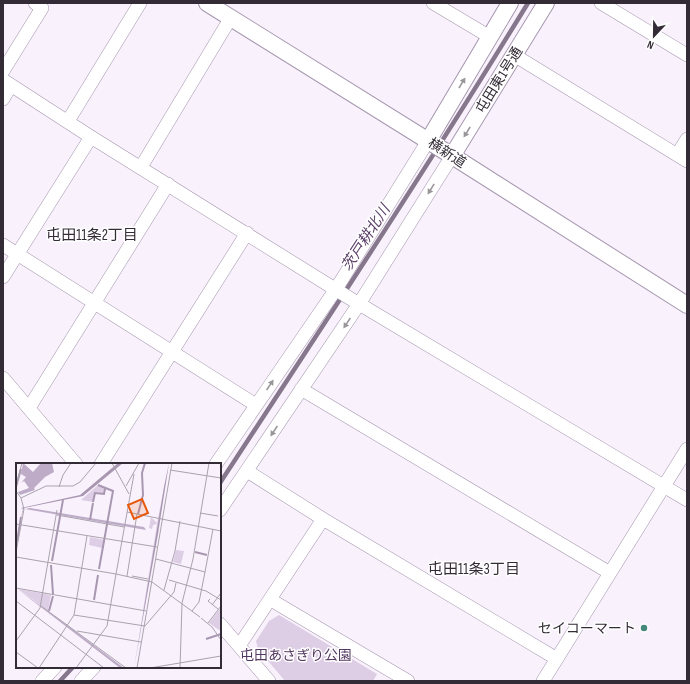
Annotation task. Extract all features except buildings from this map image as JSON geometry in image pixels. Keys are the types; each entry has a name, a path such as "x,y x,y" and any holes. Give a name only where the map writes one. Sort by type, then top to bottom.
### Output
{"street":[{"path":"3,71 42,8 35,3"},
{"path":"68,121 140,3"},
{"name":"横新道","path":"207,3 230,19 440,148 687,304"},
{"path":"433,3 490,37"},
{"name":"屯田東1号通","path":"440,148 490,37 510,3"},
{"name":"屯田東1号通","path":"440,148 514,55 546,3"},
{"path":"601,3 687,55"},
{"path":"141,167 230,19"},
{"path":"514,55 682,158 687,139"},
{"path":"3,99 7,82 355,301 687,500"},
{"path":"3,277 91,136"},
{"path":"217,463 256,405 440,148"},
{"path":"221,509 301,389 355,301 440,148"},
{"path":"28,408 168,184"},
{"path":"102,463 247,233"},
{"path":"3,245 256,405"},
{"path":"3,378 75,463"},
{"path":"301,389 610,573"},
{"path":"543,681 687,449"},
{"path":"247,471 557,659"},
{"path":"239,646 324,519"},
{"path":"271,600 408,681"},
{"path":"221,625 269,681"},
{"path":"42,681 53,668"},
{"path":"81,681 93,668"}],"green space":[{"name":"屯田あさぎり公園","path":"279,615 377,674 373,681 285,681 258,649 256,641 269,621"}],"waterway":[{"name":"茨戸耕北川","path":"221,481 491,64 528,3"},
{"name":"茨戸耕北川","path":"60,681 72,668"}],"place":[{"name":"セイコーマート","path":"644,628"}],"district":[{"name":"屯田11条2丁目","path":"92,235"},
{"name":"屯田11条3丁目","path":"474,569"}]}
